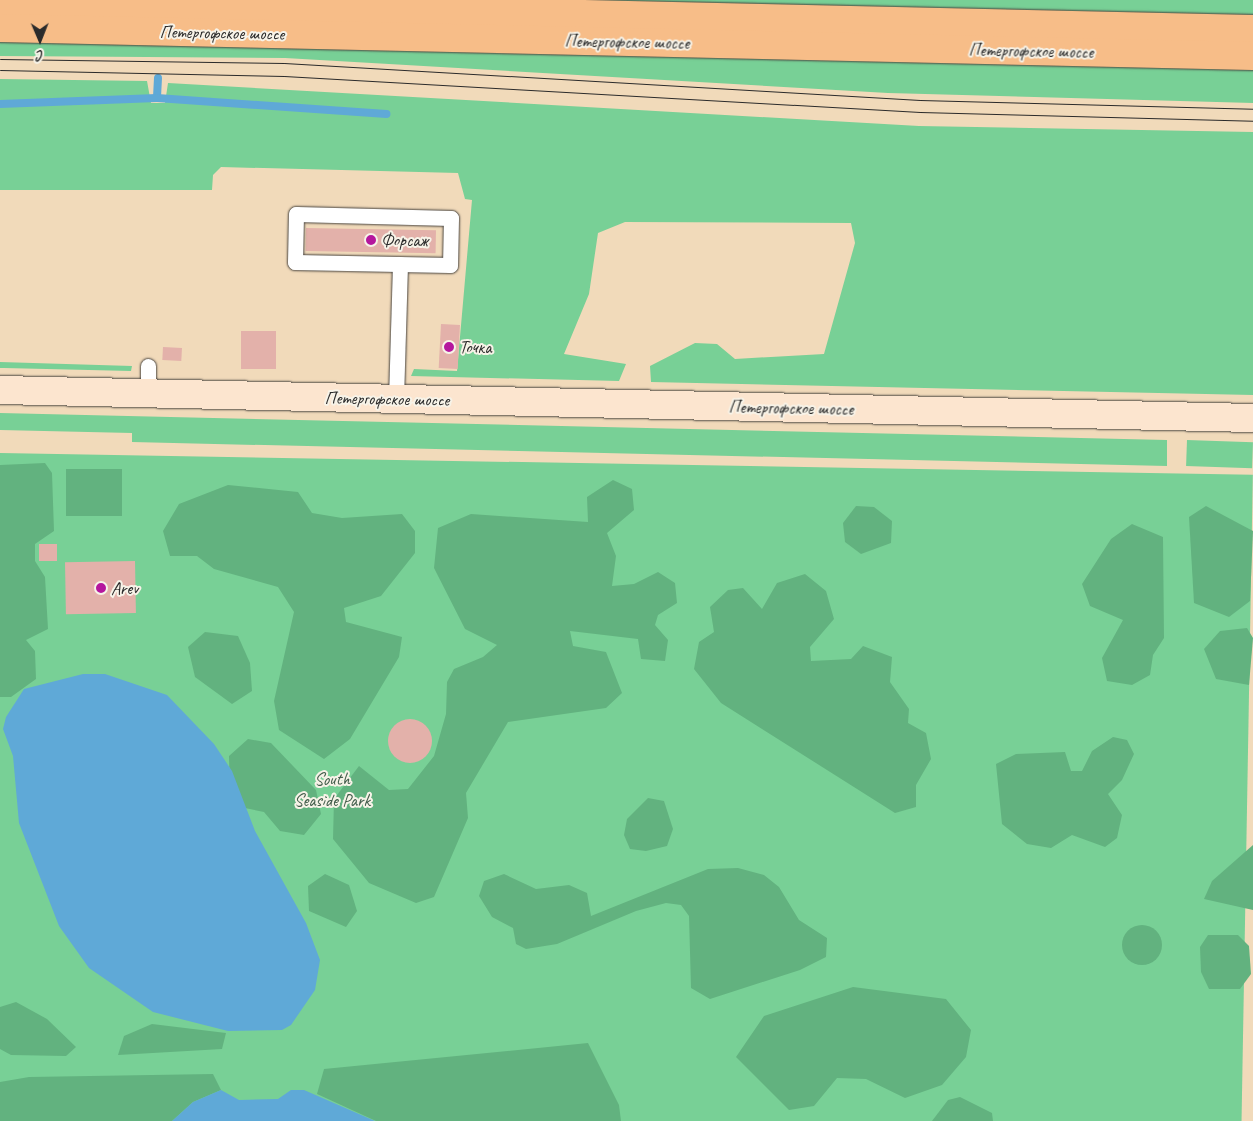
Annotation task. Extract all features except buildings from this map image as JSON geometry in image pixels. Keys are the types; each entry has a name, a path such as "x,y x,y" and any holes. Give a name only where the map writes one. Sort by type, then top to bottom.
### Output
{"main road":[{"name":"Петергофское шоссе","path":"0,1 1253,30"},
{"name":"Петергофское шоссе","path":"0,28 1253,56"}],"street":[{"name":"Петергофское шоссе","path":"0,390 1253,418"}],"lane":[{"path":"296,214 451,218 450,265 400,264 294,262 296,214"},
{"path":"396,399 400,264"},
{"path":"148,366 148,393"}],"green space":[{"path":"514,0 1253,0 1253,17"},
{"path":"0,41 1253,69 1253,103 888,93 285,58 0,56"},
{"path":"0,79 147,81 151,103 165,103 168,83 919,126 1253,132 1253,395 651,382 650,366 695,343 717,344 735,359 824,354 855,243 851,223 625,222 598,233 589,294 564,354 626,364 619,381 411,376 414,369 457,371 472,200 465,199 458,173 221,167 213,175 212,190 0,190"},
{"path":"0,362 132,366 131,371 0,368"},
{"path":"0,413 1167,440 1167,466 132,442 132,433 0,430"},
{"path":"1187,440 1253,442 1252,468 1186,466"},
{"name":"South Seaside Park","path":"0,453 1253,475 1242,1121 0,1121"},
{"path":"45,463 52,473 54,531 35,544 35,561 45,577 48,629 26,640 35,651 36,679 11,697 0,697 0,465"},
{"path":"66,469 122,469 122,516 66,516"},
{"path":"613,480 632,489 634,510 607,533 616,556 612,586 634,584 658,572 675,583 677,603 658,615 655,625 668,640 665,661 641,659 638,639 570,631 573,646 606,652 622,693 606,708 508,722 466,793 468,818 434,897 416,903 369,883 333,839 334,799 359,766 389,790 408,789 434,756 446,714 447,682 454,669 483,657 497,645 465,629 434,568 438,528 471,514 588,522 587,497"},
{"path":"228,485 298,492 312,513 342,518 402,514 415,531 415,553 381,596 344,608 346,622 402,637 399,657 350,739 324,759 279,730 274,701 294,612 278,587 214,569 197,556 170,556 163,531 179,504"},
{"path":"856,506 874,507 892,521 891,543 861,554 845,542 843,523"},
{"path":"1206,506 1253,531 1250,601 1229,617 1194,603 1189,517"},
{"path":"1132,524 1163,537 1164,638 1153,655 1150,675 1132,685 1107,681 1102,658 1123,620 1090,606 1082,584 1111,539"},
{"path":"805,574 826,591 834,619 810,647 811,661 851,659 863,646 892,657 890,682 909,709 908,723 926,733 931,759 916,785 916,807 895,813 721,703 694,669 699,642 714,632 710,607 728,590 743,588 762,609 777,583"},
{"path":"1247,628 1253,638 1249,685 1216,679 1204,649 1220,631"},
{"path":"205,632 238,636 250,663 252,691 232,704 195,677 188,647"},
{"path":"1113,737 1127,740 1134,754 1122,780 1108,794 1122,815 1117,838 1105,847 1072,835 1051,848 1027,844 1002,824 996,764 1016,754 1065,752 1071,771 1082,771 1092,751"},
{"path":"248,739 271,743 316,790 321,814 304,835 280,831 264,812 240,807 230,792 229,756"},
{"path":"648,798 664,801 673,829 667,846 646,851 630,849 624,835 627,819"},
{"path":"1253,845 1253,910 1204,899 1212,881"},
{"path":"738,868 764,875 779,887 799,920 827,938 826,957 800,970 710,999 691,988 689,916 681,905 666,903 636,911 557,944 526,949 516,944 513,928 492,917 479,896 484,881 504,874 536,889 569,885 587,893 591,916 708,869"},
{"path":"325,874 349,885 357,911 346,927 309,911 308,886"},
{"path":"1138,925 1146,925 1153,928 1159,934 1162,945 1159,956 1153,962 1146,965 1138,965 1131,962 1125,956 1122,949 1122,941 1125,934 1131,928"},
{"path":"1208,935 1238,935 1249,946 1251,974 1240,989 1209,989 1201,972 1200,947"},
{"path":"853,987 946,999 971,1030 966,1057 942,1085 905,1098 866,1079 837,1078 814,1106 789,1110 736,1057 764,1016"},
{"path":"16,1002 47,1019 76,1047 66,1056 11,1055 0,1049 0,1007"},
{"path":"152,1024 226,1033 222,1049 118,1055 124,1036"},
{"path":"588,1043 619,1105 621,1121 376,1121 317,1094 324,1069"},
{"path":"213,1074 221,1090 193,1102 172,1121 0,1121 0,1082 29,1077"},
{"path":"960,1097 992,1113 993,1121 932,1121 948,1100"}],"water":[{"path":"83,674 105,674 167,695 214,744 232,771 255,831 306,923 320,960 315,990 291,1025 282,1030 228,1031 153,1012 89,968 59,926 19,823 13,756 3,729 6,717 24,689"},
{"path":"221,1090 239,1100 278,1099 291,1090 304,1090 375,1121 172,1121 193,1102"}],"waterway":[{"path":"158,78 157,98 386,114"},
{"path":"0,104 157,98"}],"tram line":[{"path":"0,59 284,63 920,100 1253,109"},
{"path":"0,70 284,76 920,112 1253,121"}],"place":[{"name":"Форсаж","path":"371,240"},
{"name":"Точка","path":"449,347"},
{"name":"Arev","path":"101,588"}]}
